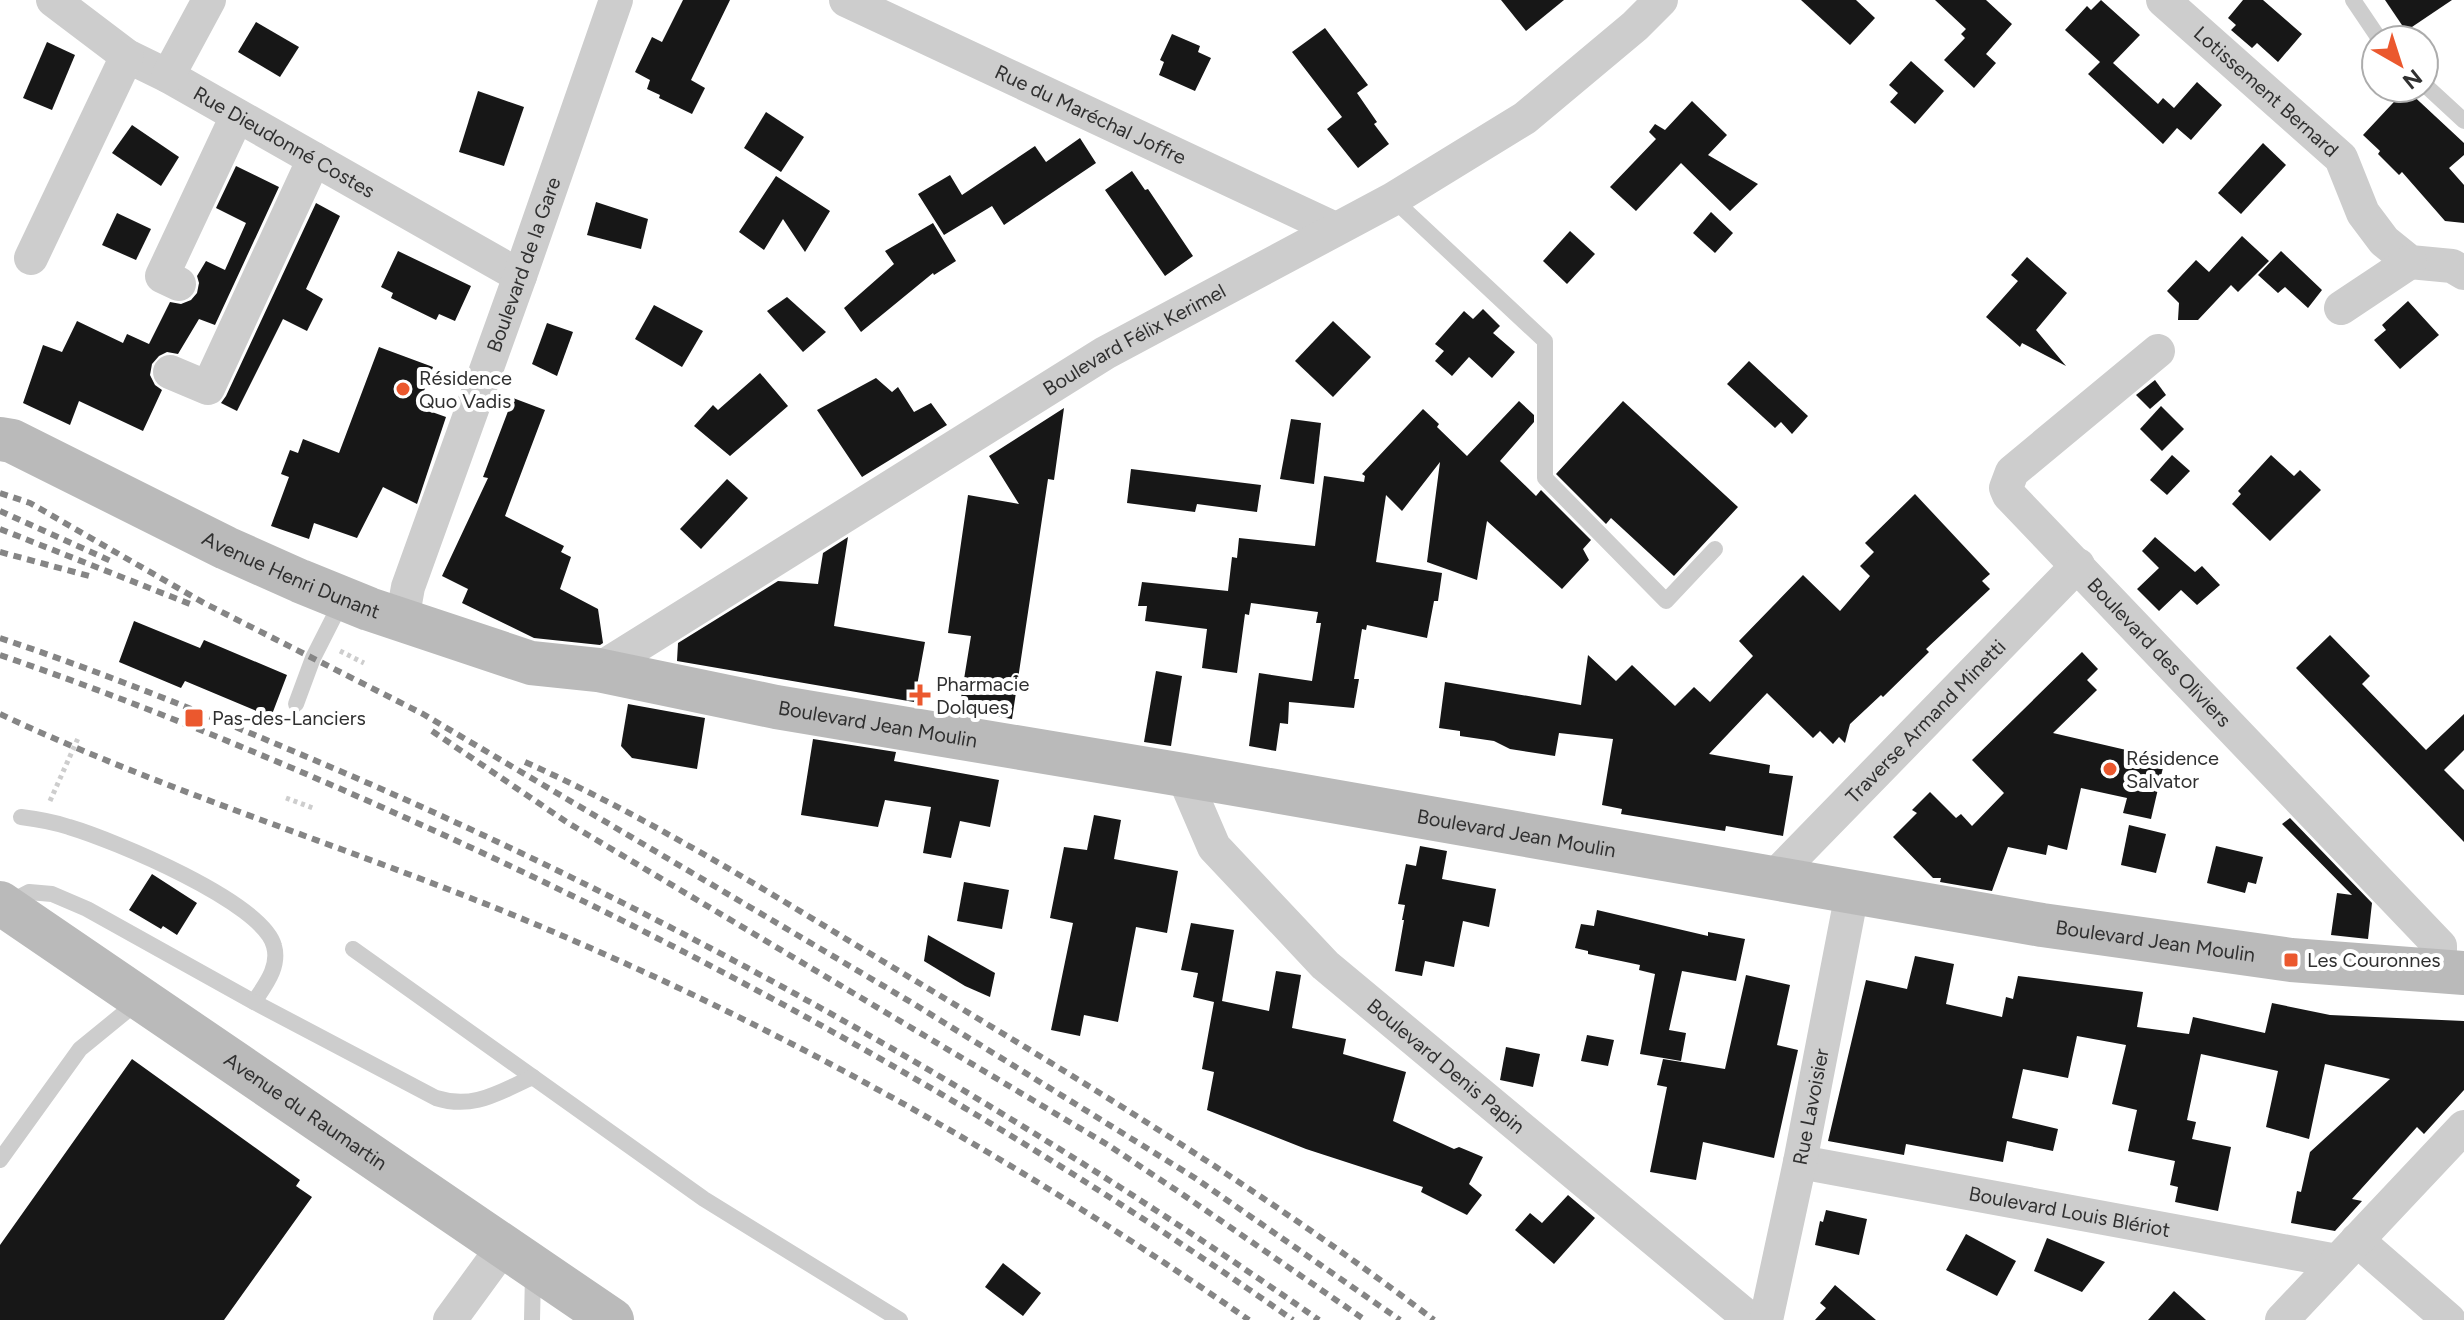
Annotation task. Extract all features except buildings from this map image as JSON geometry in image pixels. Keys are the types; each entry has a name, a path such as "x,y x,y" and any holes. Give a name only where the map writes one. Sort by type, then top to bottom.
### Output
{"street":[{"name":"Rue Dieudonné Costes","path":"53,0 127,56 168,76 520,276"},
{"path":"168,76 209,0"},
{"name":"Boulevard de la Gare","path":"402,620 408,587 616,0"},
{"name":"Rue du Maréchal Joffre","path":"846,0 1335,229"},
{"name":"Boulevard Félix Kerimel","path":"598,670 1105,353 1393,199 1525,118 1635,26 1661,0"},
{"name":"Lotissement Bernard","path":"2163,0 2341,158 2363,213 2384,241 2410,262"},
{"path":"31,258 127,56"},
{"path":"179,284 162,276 237,116"},
{"path":"170,372 208,388 314,159"},
{"path":"2341,308 2410,262 2452,266 2464,273"},
{"name":"Boulevard des Oliviers","path":"2158,351 2012,472 2007,479 2009,495 2440,946 2452,973"},
{"name":"Avenue Henri Dunant","path":"0,439 12,441 226,548 344,598 531,663 598,670"},
{"name":"Traverse Armand Minetti","path":"1772,879 2078,565"},
{"name":"Boulevard Jean Moulin","path":"598,670 776,707 2042,925 2291,960 2452,973"},
{"name":"Boulevard Denis Papin","path":"1183,775 1214,847 1325,965 1751,1320"},
{"name":"Rue Lavoisier","path":"1766,1320 1852,893"},
{"name":"Avenue du Raumartin","path":"1,907 612,1320"},
{"path":"2282,1320 2464,1127"},
{"name":"Boulevard Louis Blériot","path":"1800,1162 2347,1250"},
{"path":"2347,1250 2449,1320"},
{"path":"450,1320 518,1256"}],"lane":[{"path":"2353,0 2369,24"},
{"path":"2440,99 2464,121"},
{"path":"1393,199 1545,341 1545,478 1666,601 1715,549"},
{"path":"302,707 313,658 344,598"},
{"path":"21,817 96,836 198,882 256,919 268,932 274,946 275,960 273,973 254,1002"},
{"path":"1,907 29,892 52,894 87,909 254,1002 436,1098 454,1104 471,1103 533,1077"},
{"path":"353,949 704,1199 900,1320"},
{"path":"0,1160 80,1049 140,1000"},
{"path":"518,1256 532,1320"}],"path":[{"path":"336,649 364,663"},
{"path":"302,707 337,721"},
{"path":"42,820 79,736"},
{"path":"286,798 313,808"}],"railway":[{"path":"0,493 30,503 204,603 423,714 914,1004 1195,1178 1400,1320"},
{"path":"0,511 113,562"},
{"path":"0,529 190,604"},
{"path":"0,552 93,577"},
{"path":"0,638 155,694 307,757 440,815 700,943 953,1084 1077,1160 1319,1320"},
{"path":"0,655 165,716 328,783 547,883 657,938 767,996 982,1118 1191,1250 1293,1320"},
{"path":"0,714 143,775 507,913 667,982 754,1024 1007,1163 1249,1320"},
{"path":"432,731 568,823 1108,1145 1365,1320"},
{"path":"525,762 622,809 717,862 1039,1056 1306,1227 1434,1320"}],"place":[{"name":"Résidence Quo Vadis","path":"403,389"},
{"name":"Pharmacie Dolques","path":"920,695"},
{"name":"Pas-des-Lanciers","path":"194,718"},
{"name":"Résidence Salvator","path":"2110,769"},
{"name":"Les Couronnes","path":"2291,960"}]}
